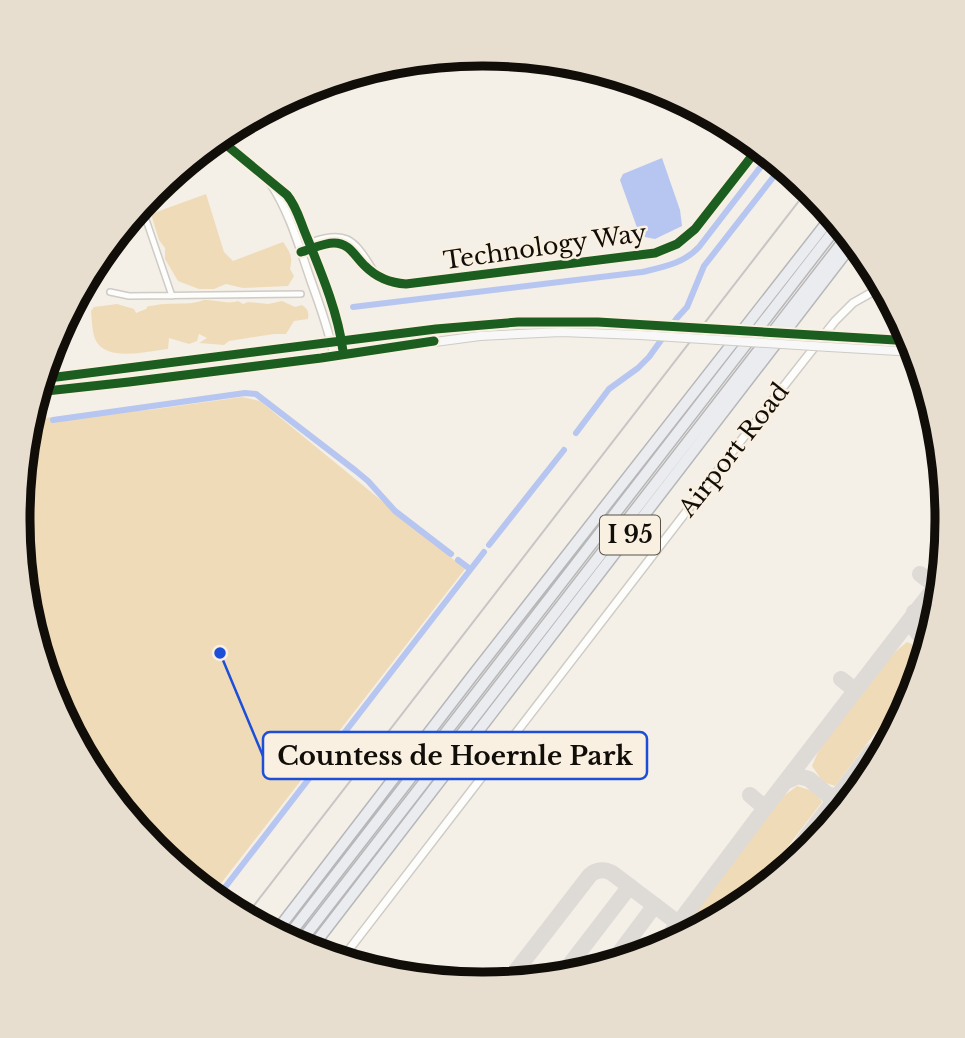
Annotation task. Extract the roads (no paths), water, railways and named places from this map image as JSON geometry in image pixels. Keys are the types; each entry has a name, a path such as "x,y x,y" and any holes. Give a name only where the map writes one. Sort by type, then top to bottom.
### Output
{"highway":[{"name":"I 95","path":"281,925 826,224"},
{"path":"293,930 833,232"},
{"path":"305,935 842,243"},
{"name":"I 95","path":"318,940 847,251"},
{"path":"473,675 533,621"},
{"path":"406,827 454,743"}],"main road":[{"path":"53,378 331,342 518,322 578,321 898,340"},
{"path":"48,391 500,334 581,332 903,351"}],"street":[{"path":"227,146 291,199 311,246 339,328 344,355"},
{"name":"Technology Way","path":"300,249 331,237 345,239 356,247 375,275 391,282 411,284 661,251 682,240 695,229 752,156"},
{"path":"267,177 282,201 300,249 334,356"},
{"path":"145,217 172,296"},
{"name":"Airport Road","path":"348,951 835,321 853,303 874,291"},
{"path":"110,292 129,296 302,294"}],"water":[{"path":"662,158 680,210 682,226 655,239 640,236 620,180 623,174"},
{"path":"30,525 33,533 32,561"}],"waterway":[{"path":"353,307 642,272 672,264 699,247 763,164"},
{"path":"576,433 609,389 649,357 687,307 704,266 775,174"},
{"path":"53,420 245,393 256,394 356,471 395,511 451,554"},
{"path":"489,545 564,450"},
{"path":"223,890 484,552"},
{"path":"458,560 470,569"}],"railway":[{"path":"252,908 802,198"}],"place":[{"name":"Countess de Hoernle Park","path":"220,653"}]}
